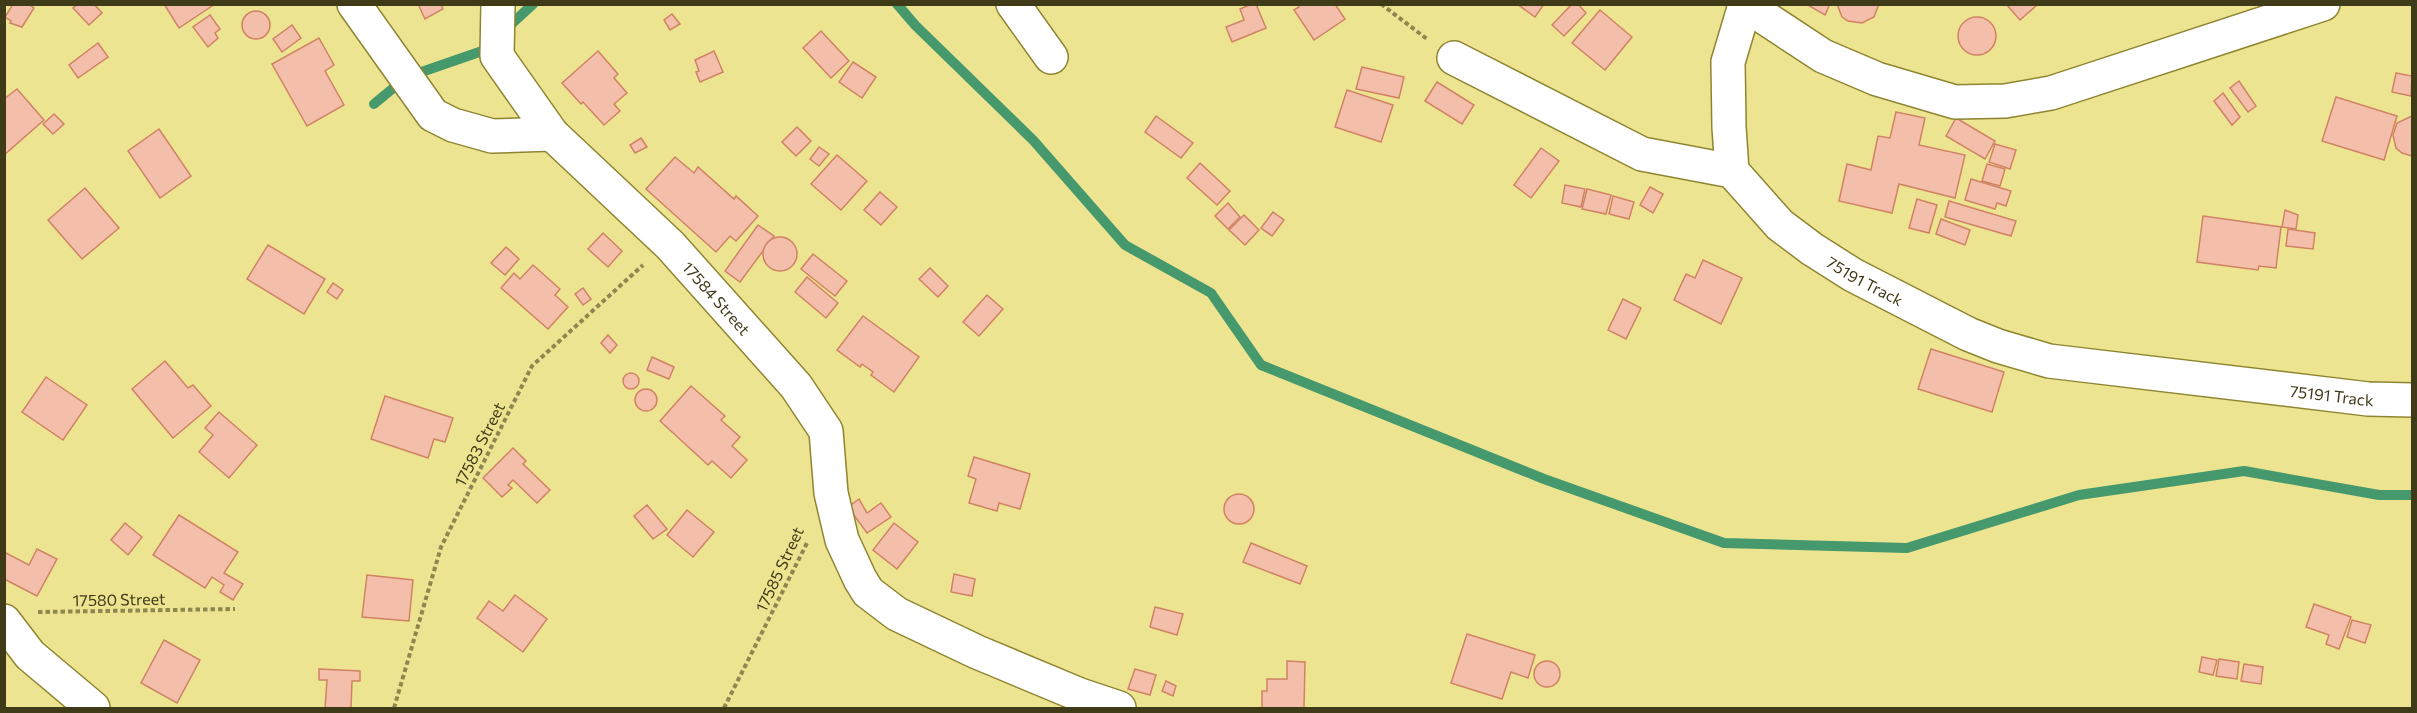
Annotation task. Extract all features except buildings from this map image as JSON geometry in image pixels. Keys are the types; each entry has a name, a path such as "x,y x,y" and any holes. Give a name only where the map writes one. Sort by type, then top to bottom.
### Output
{"street":[{"path":"354,4 433,116 453,125 492,136 552,134"},
{"name":"17584 Street","path":"498,4 497,56 552,134 670,245 796,386 826,431 831,493 842,540 868,592 897,614 1080,695 1119,708"},
{"path":"1013,4 1051,57"},
{"path":"1454,58 1642,154 1732,171 1728,62 1745,5 1823,56 1877,79 1955,102 2005,101 2051,93 2323,4"},
{"name":"75191 Track","path":"1732,171 1780,225 1812,249 1853,275 1968,334 1998,346 2049,361 2368,399 2412,400"},
{"path":"16,616 30,655 93,708"}],"path":[{"path":"1380,4 1454,58"},
{"name":"17583 Street","path":"394,708 441,547 532,366 633,271 670,245"},
{"name":"17585 Street","path":"724,708 811,537"},
{"name":"17580 Street","path":"16,616 234,609"}],"waterway":[{"path":"504,31 533,4"},
{"path":"897,4 915,25 1033,140 1125,245 1211,293 1261,365 1544,479 1724,543 1907,548 2079,495 2244,471 2379,495 2412,495"},
{"path":"410,76 485,50"},
{"path":"374,104 397,85"}]}
